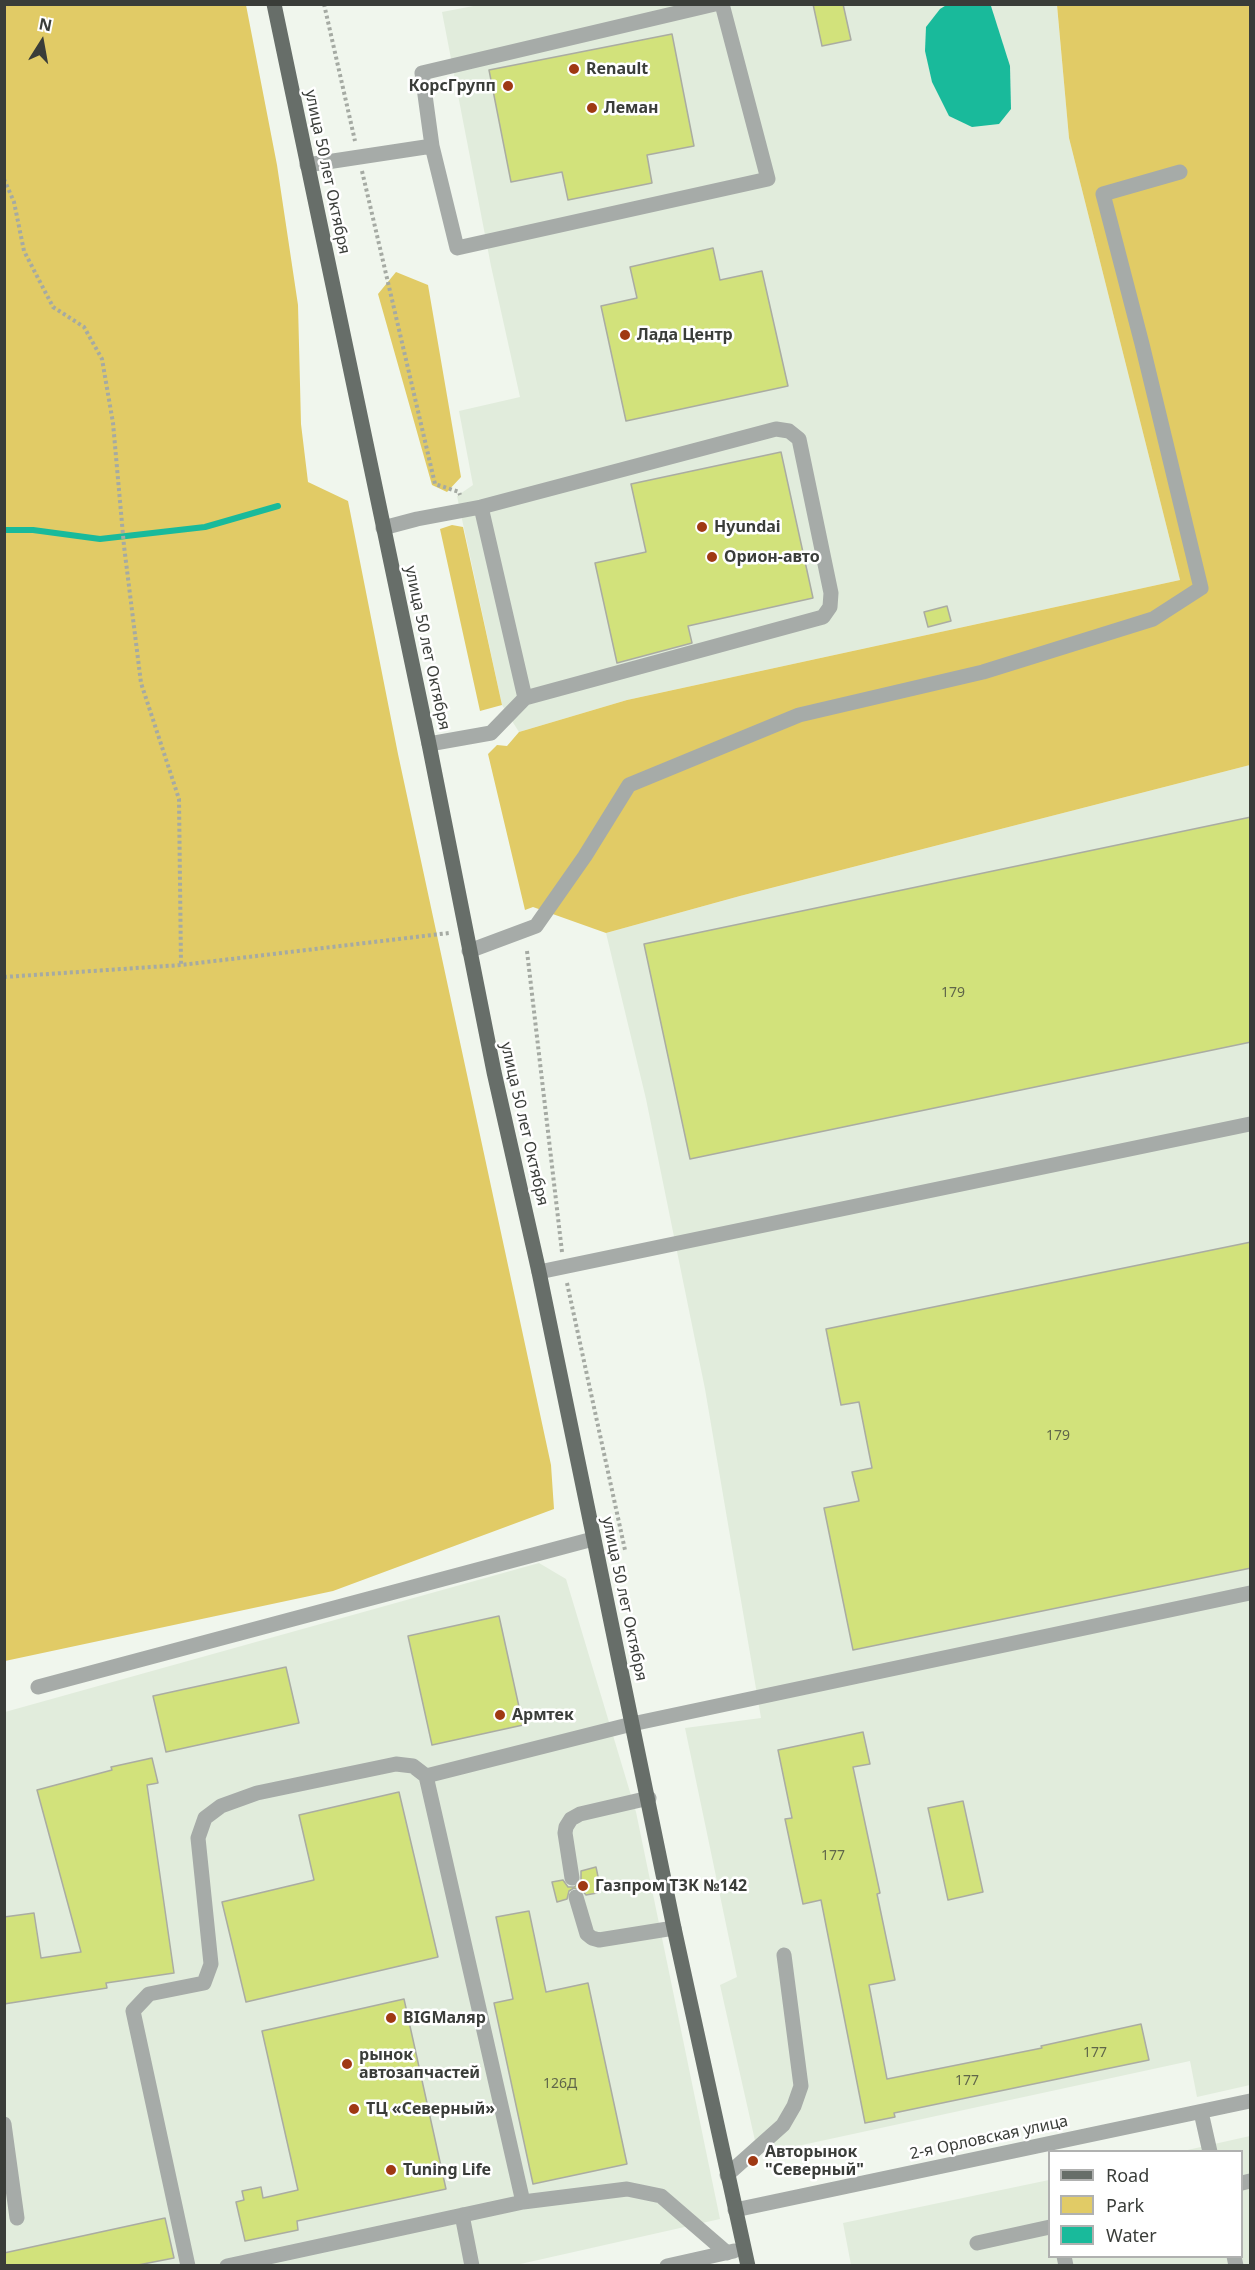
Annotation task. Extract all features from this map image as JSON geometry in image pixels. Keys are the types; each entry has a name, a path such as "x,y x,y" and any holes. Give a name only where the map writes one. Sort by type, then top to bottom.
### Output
{"main road":[{"name":"улица 50 лет Октября","path":"274,4 429,744 494,1072 539,1272 674,1928 748,2265"}],"street":[{"path":"715,4 422,74 432,146 457,248 768,179 722,4"},
{"path":"307,165 432,146"},
{"path":"469,951 536,926 585,856 629,785 799,715 983,672 1153,619 1201,588 1103,194 1180,172"},
{"path":"383,528 481,507 776,429 789,431 799,439 831,593 830,607 823,617 525,698 491,733 429,744"},
{"path":"481,507 525,698"},
{"path":"539,1272 1251,1124"},
{"path":"38,1687 593,1539"},
{"path":"426,1776 632,1724 1251,1593"},
{"path":"188,2265 133,2011 149,1994 204,1983 211,1964 198,1838 205,1818 221,1806 257,1793 396,1764 413,1766 426,1776 523,2202"},
{"path":"572,1878 565,1833 571,1819 580,1814 649,1798"},
{"path":"576,1897 587,1934 592,1938 599,1940 674,1928"},
{"path":"727,2175 783,2125 794,2106 801,2086 784,1955"},
{"name":"2-я Орловская улица","path":"735,2210 1251,2101"},
{"path":"1201,2112 1210,2150"},
{"path":"4,2124 17,2218"},
{"path":"227,2265 523,2202 627,2188 661,2196 728,2253"},
{"path":"462,2216 472,2265"},
{"path":"977,2243 1048,2227"},
{"path":"667,2265 745,2249"}],"path":[{"path":"324,4 435,484 459,492 458,512"},
{"path":"4,179 14,202 24,251 52,307 84,327 102,359 113,423 124,546 141,683 179,799 181,965"},
{"path":"4,977 181,965 465,931"}],"shaded area":[{"path":"484,4 1057,5 1069,138 1180,580 627,700 519,732 502,705 457,496 473,485 459,411 520,397 491,266 442,12"},
{"path":"1250,765 1250,2085 1197,2097 1190,2061 793,2147 756,2145 720,1985 737,1977 685,1728 761,1718 705,1389 646,1099 606,933 740,896"},
{"name":"рынок автозапчастей","path":"539,1563 566,1579 636,1812 720,2219 516,2265 5,2266 5,1712"},
{"path":"1250,2136 1250,2265 851,2265 843,2223 1048,2180 1048,2258 1243,2258 1243,2150 1187,2150"}],"green space":[{"path":"4,5 246,5 277,165 298,305 301,424 308,482 348,501 398,754 551,1465 554,1509 333,1591 5,1661"},
{"path":"1057,5 1250,5 1250,765 740,896 606,933 533,907 525,910 488,754 497,745 507,746 519,732 627,700 1180,580 1069,138"},
{"path":"396,272 428,285 461,477 447,492 432,485 378,294"},
{"path":"452,525 463,527 502,705 480,711 440,529"}],"water":[{"path":"948,4 989,4 991,6 1010,66 1011,109 999,124 972,127 949,116 932,82 925,51 926,27 940,9"}],"building":[{"path":"813,4 843,4 851,40 822,46"},
{"name":"Леман","path":"672,34 694,146 647,155 652,183 568,200 562,172 511,182 489,70"},
{"path":"713,248 720,280 762,271 788,386 626,421 601,306 637,298 630,267"},
{"name":"Орион-авто","path":"781,452 813,598 688,626 692,643 617,663 595,563 646,552 631,484"},
{"path":"947,606 951,621 928,627 924,612"},
{"path":"1251,817 1251,1042 690,1159 644,944"},
{"path":"1251,1242 1251,1568 853,1650 824,1508 859,1501 852,1472 872,1468 859,1402 841,1405 826,1329"},
{"path":"499,1616 523,1725 432,1745 408,1636"},
{"path":"286,1667 299,1723 166,1752 153,1696"},
{"path":"863,1732 870,1764 853,1767 880,1893 877,1894 895,1980 869,1985 887,2079 1042,2048 1041,2046 1141,2024 1149,2060 894,2113 895,2117 865,2123 821,1900 803,1904 785,1819 792,1818 778,1750"},
{"path":"152,1758 158,1783 147,1785 174,1973 106,1983 107,1988 4,2004 4,1917 34,1913 41,1958 81,1952 37,1790 112,1770 111,1767"},
{"path":"399,1792 438,1957 246,2002 222,1902 314,1880 299,1815"},
{"path":"963,1801 983,1892 948,1900 928,1808"},
{"path":"596,1867 600,1886 596,1887 597,1893 586,1895 582,1890 574,1888 569,1891 567,1899 557,1902 552,1882 563,1880 568,1887 574,1887 581,1882 581,1871"},
{"path":"529,1911 546,1992 588,1983 627,2164 533,2184 494,2003 513,1999 496,1917"},
{"name":"ТЦ «Северный»","path":"404,1999 446,2189 297,2221 298,2230 245,2241 236,2202 244,2200 242,2191 261,2187 263,2198 298,2190 262,2031"},
{"path":"165,2218 174,2258 138,2265 4,2265 4,2253"}],"waterway":[{"path":"4,530 33,530 100,539 205,527 278,506"}],"place":[{"name":"Renault","path":"574,69"},
{"name":"КорсГрупп","path":"508,86"},
{"name":"Леман","path":"592,108"},
{"name":"Лада Центр","path":"625,335"},
{"name":"Hyundai","path":"702,527"},
{"name":"Орион-авто","path":"712,557"},
{"name":"Армтек","path":"500,1715"},
{"name":"Газпром ТЗК №142","path":"583,1886"},
{"name":"BIGМаляр","path":"391,2018"},
{"name":"рынок автозапчастей","path":"347,2064"},
{"name":"ТЦ «Северный»","path":"354,2109"},
{"name":"Авторынок \"Северный\"","path":"753,2161"},
{"name":"Tuning Life","path":"391,2170"}]}
